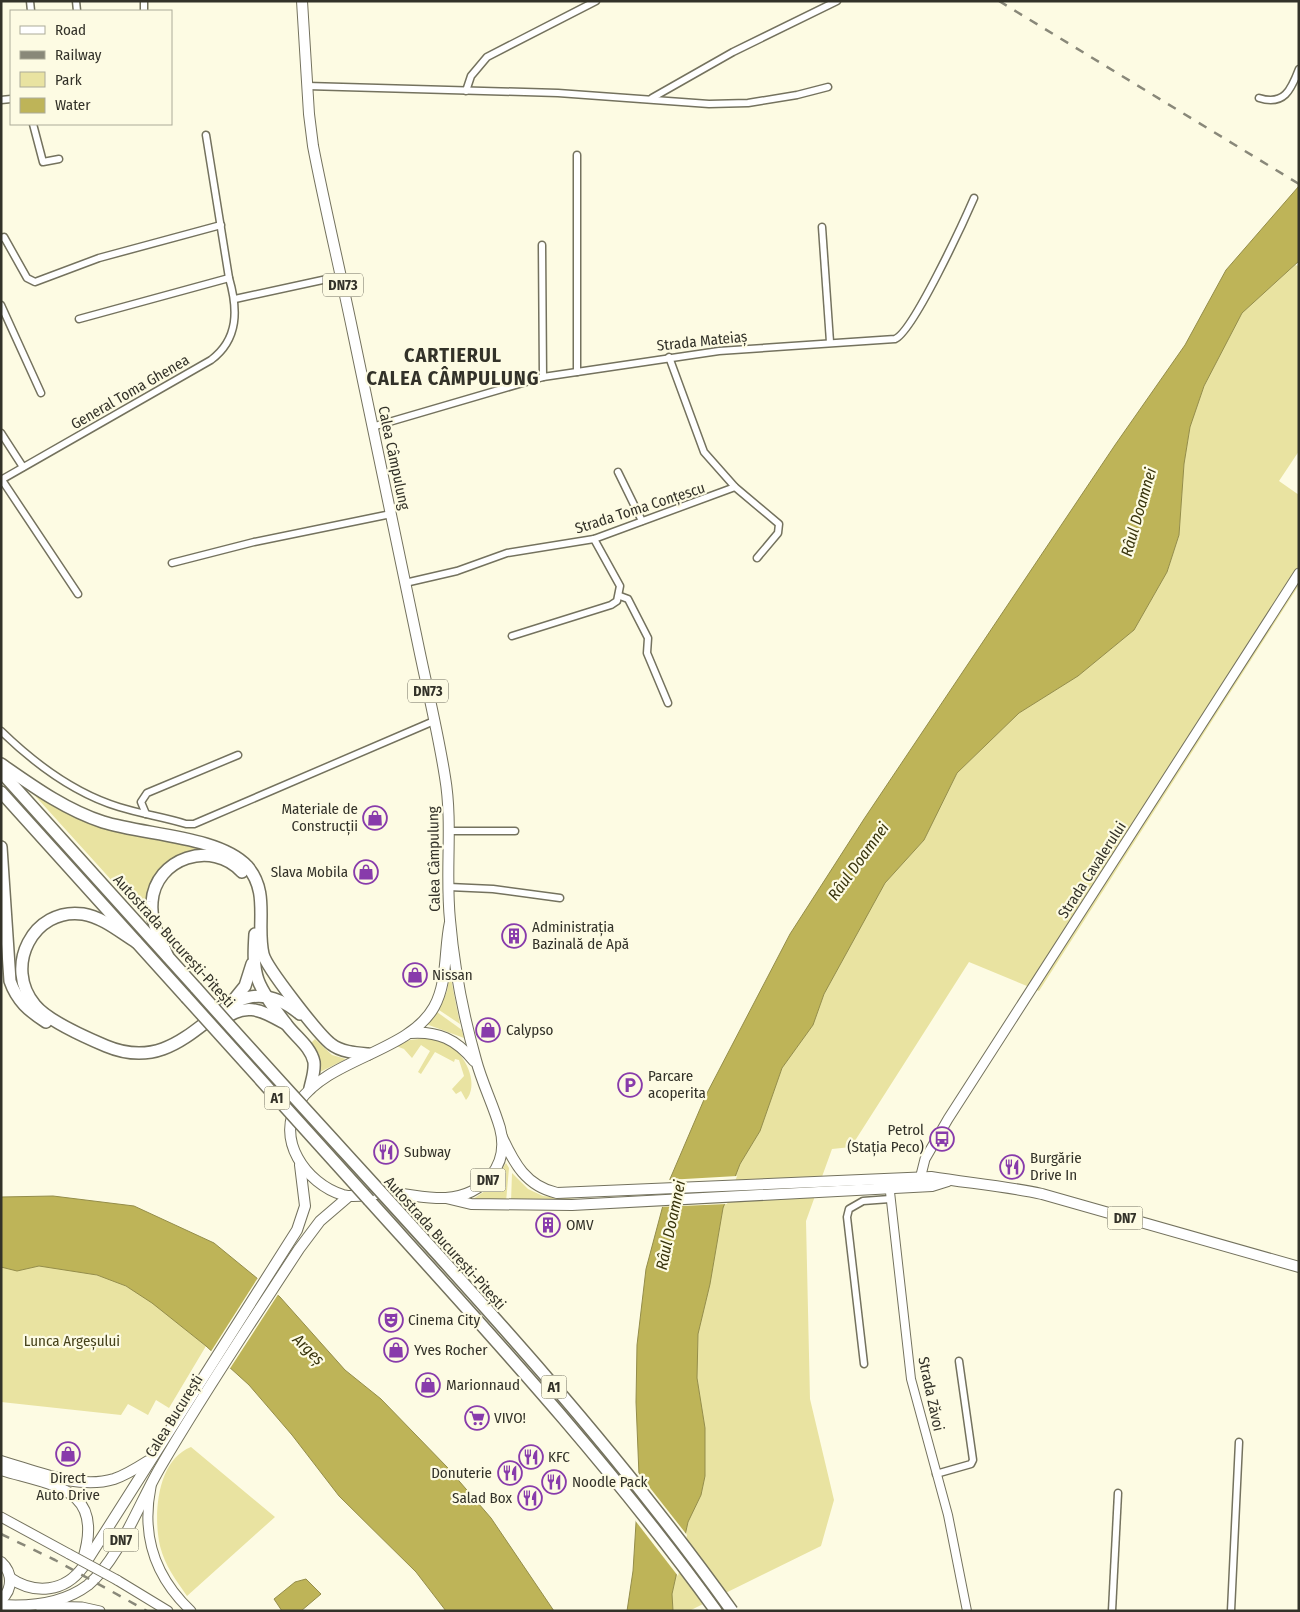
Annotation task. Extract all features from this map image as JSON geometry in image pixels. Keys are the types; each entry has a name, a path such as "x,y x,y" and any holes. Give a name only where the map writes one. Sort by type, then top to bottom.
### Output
{"highway":[{"path":"1,764 50,797 87,816 133,830 214,846 240,859 254,878 260,895 264,958 313,1025 331,1045 368,1054"},
{"name":"Autostrada București-Pitești","path":"1,772 569,1404 662,1518 732,1611"},
{"name":"Autostrada București-Pitești","path":"1,792 553,1406 639,1510 716,1611"},
{"path":"1,847 10,981 17,996 26,1008 47,1023 111,1055 142,1061 156,1060 174,1053 225,1017 242,1010 259,1010 286,1024"},
{"path":"168,957 152,914 155,887 164,872 183,859 201,855 221,858 230,862 247,880 255,903 254,952 258,981 266,996 286,1024 306,1046 314,1060 314,1073 310,1088"},
{"path":"136,942 98,918 84,914 63,915 52,918 32,934 25,945 21,966 26,991 35,1005 52,1018 107,1046 135,1054 155,1052 170,1047 231,1003 249,979 254,952"},
{"path":"231,1003 254,996 266,996 289,1005 313,1025"}],"main road":[{"name":"Calea Câmpulung","path":"302,1 313,146 446,781 449,831 450,922 462,1006 476,1063 488,1089 502,1136"},
{"name":"Strada Cavalerului","path":"919,1182 925,1159 948,1120 1299,573"},
{"name":"Calea Câmpulung","path":"300,1165 293,1145 293,1117 295,1109 310,1088 368,1054 410,1033 424,1021 440,994 450,922"},
{"name":"DN7","path":"410,1033 428,1032 445,1036 464,1048 476,1063"},
{"name":"DN7","path":"502,1136 522,1173 540,1188 563,1194 860,1178 889,1183"},
{"name":"DN7","path":"446,1198 468,1194 486,1183 498,1167 501,1157 502,1136"},
{"path":"300,1165 323,1184 348,1197"},
{"name":"Calea București","path":"10,1578 26,1587 50,1589 67,1582 79,1572 304,1216 306,1206 300,1165"},
{"name":"DN7","path":"348,1197 386,1193 446,1198 471,1204 490,1205 628,1202 859,1190 889,1183 919,1182 931,1177 948,1181 1002,1186 1042,1194 1299,1267"},
{"name":"Calea București","path":"1,1605 27,1606 65,1597 87,1585 97,1576 111,1558 180,1434 299,1249 320,1221 348,1197"},
{"name":"DN7","path":"1,1461 65,1479 101,1482 115,1479 149,1461"},
{"name":"DN7","path":"1,1470 64,1490 82,1503 89,1518 90,1528 79,1572"},
{"path":"152,1482 147,1526 154,1559 172,1591 191,1611"},
{"path":"1,1517 117,1580 168,1611"},
{"path":"1,1562 8,1570 10,1578 8,1591 1,1600"},
{"path":"27,1606 82,1607 100,1611"}],"street":[{"path":"466,91 471,76 487,57 596,1"},
{"path":"651,99 733,52 838,1"},
{"path":"1259,98 1270,102 1284,97 1292,86 1299,69"},
{"path":"307,86 651,99 709,104 748,103 796,95 828,87"},
{"path":"33,125 43,162 59,159"},
{"path":"206,135 229,278 235,299 341,276"},
{"path":"577,155 577,372"},
{"name":"Strada Mateiaș","path":"372,427 543,378 577,372 670,357 830,342 895,339 901,336 918,308 974,198"},
{"path":"2,235 26,278 35,282 99,258 221,225"},
{"path":"822,227 830,342"},
{"path":"542,245 543,378"},
{"path":"79,319 229,278"},
{"name":"General Toma Ghenea","path":"2,480 211,360 224,350 233,323 235,299"},
{"path":"1,305 41,393"},
{"path":"670,357 704,452 735,487 780,526 778,532 757,558"},
{"path":"1,433 23,467"},
{"path":"618,472 642,522"},
{"path":"2,480 78,594"},
{"name":"Strada Toma Conțescu","path":"405,583 457,571 507,553 594,539 735,487"},
{"path":"172,563 254,542 391,514"},
{"path":"512,636 611,605 620,596 620,586 594,539"},
{"path":"620,596 628,599 648,638 647,653 668,703"},
{"path":"1,731 27,756 79,790 120,808 186,824 194,824 434,721"},
{"path":"146,814 141,802 147,793 238,755"},
{"path":"449,831 515,831"},
{"path":"449,888 494,889 560,898"},
{"name":"Strada Zăvoi","path":"889,1183 911,1379 948,1515 967,1611"},
{"path":"864,1364 847,1217 849,1210 862,1201 890,1198"},
{"path":"936,1474 971,1464 973,1460 959,1361"},
{"path":"1231,1611 1239,1442"},
{"path":"1112,1611 1118,1494"}],"green space":[{"path":"1295,265 1299,266 1299,451 1279,481 1299,495 1299,585 1039,991 969,962 851,1147 832,1149 806,1221 810,1399 834,1500 821,1546 689,1611 673,1611 672,1594 688,1522 701,1495 705,1476 705,1428 697,1378 698,1334 710,1284 723,1208 740,1164 760,1131 782,1068 813,1025 824,994 885,883 924,840 957,773 1019,713 1078,676 1134,630 1167,572 1179,536 1184,464 1190,427 1204,386 1242,313"},
{"path":"29,789 58,804 219,851 162,870 152,925"},
{"path":"450,974 460,1024 439,1010 447,991"},
{"path":"437,1012 462,1030 464,1038 426,1024"},
{"path":"427,1038 450,1046 463,1058 470,1072 471,1080 470,1094 466,1100 461,1091 456,1094 452,1089 464,1076 459,1060 455,1059 454,1062 435,1052 421,1074 418,1072 430,1051 421,1045 412,1058 404,1049 396,1046 410,1040"},
{"path":"315,1039 332,1055 346,1059 320,1072 319,1054 311,1043"},
{"path":"506,1163 509,1168 506,1202 470,1201 491,1187"},
{"path":"512,1173 528,1189 543,1196 589,1200 511,1202"},
{"name":"Lunca Argeșului","path":"39,1266 83,1272 125,1286 147,1298 206,1346 169,1408 156,1400 148,1415 128,1404 121,1415 1,1402 1,1267 17,1271"},
{"path":"191,1447 275,1517 187,1596 171,1572 162,1553 157,1519 160,1490 164,1476 180,1454"}],"water":[{"name":"Râul Doamnei","path":"1299,186 1299,261 1242,313 1204,386 1190,427 1184,464 1179,535 1167,572 1134,630 1078,676 1019,713 957,773 924,840 885,883 824,994 813,1025 782,1068 760,1131 740,1164 723,1208 710,1284 698,1334 697,1378 705,1428 705,1476 701,1495 688,1522 672,1594 673,1611 627,1611 633,1571 639,1475 636,1402 637,1345 646,1269 670,1179 706,1095 790,934 864,819 1115,445 1185,345 1226,270"},
{"name":"Argeș","path":"53,1196 134,1206 214,1243 280,1297 345,1370 381,1399 447,1467 491,1518 554,1611 446,1611 416,1572 339,1496 292,1435 249,1385 206,1346 152,1303 126,1286 97,1275 39,1266 17,1271 1,1267 1,1197"},
{"path":"306,1579 321,1594 301,1611 282,1611 274,1599 295,1582"}],"pier":[{"path":"737,1176 727,1204 659,1207 667,1180"},
{"path":"259,1276 279,1293 229,1370 210,1353"},
{"path":"636,1470 687,1535 683,1554 636,1494"},
{"path":"635,1496 683,1556 678,1576 634,1519"}],"railway":[{"path":"999,1 1299,184"},
{"path":"1,1534 55,1560 147,1611"}],"place":[{"name":"Materiale de Construcții","path":"375,818"},
{"name":"Slava Mobila","path":"366,872"},
{"name":"Administrația Bazinală de Apă","path":"514,936"},
{"name":"Nissan","path":"415,975"},
{"name":"Calypso","path":"488,1030"},
{"name":"Parcare acoperita","path":"630,1085"},
{"name":"Petrol (Stația Peco)","path":"942,1139"},
{"name":"Subway","path":"386,1152"},
{"name":"Burgărie Drive In","path":"1012,1167"},
{"name":"OMV","path":"548,1225"},
{"name":"Cinema City","path":"391,1320"},
{"name":"Yves Rocher","path":"396,1350"},
{"name":"Marionnaud","path":"428,1385"},
{"name":"VIVO!","path":"477,1418"},
{"name":"Direct Auto Drive","path":"68,1454"},
{"name":"KFC","path":"531,1457"},
{"name":"Donuterie","path":"510,1473"},
{"name":"Noodle Pack","path":"554,1482"},
{"name":"Salad Box","path":"530,1498"}],"district":[{"name":"CARTIERUL CALEA CÂMPULUNG","path":"453,366"}]}
